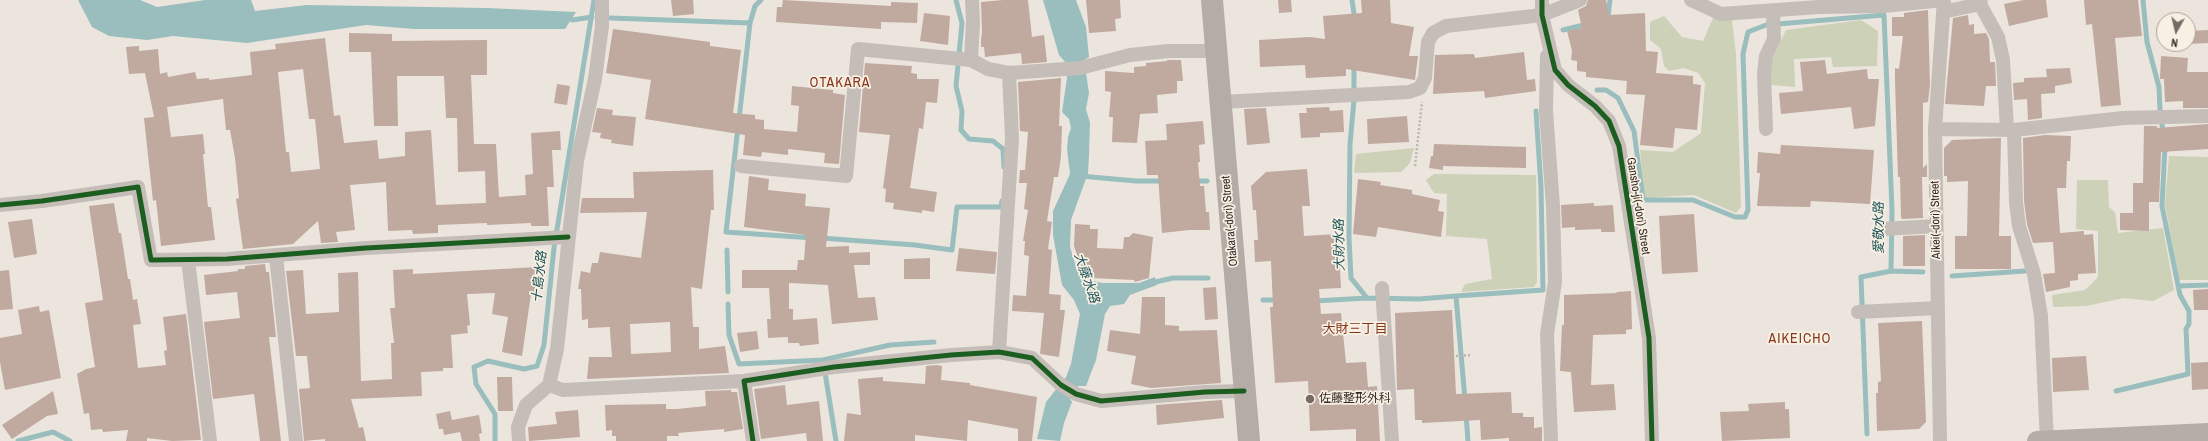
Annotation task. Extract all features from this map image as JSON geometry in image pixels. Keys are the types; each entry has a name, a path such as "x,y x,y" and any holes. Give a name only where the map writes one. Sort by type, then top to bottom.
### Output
{"main road":[{"name":"Otakara(-dori) Street","path":"1212,0 1249,441"}],"street":[{"path":"519,441 518,427 526,405 549,385 557,349 577,161 595,79 602,26 602,0"},
{"path":"963,59 973,22 972,0"},
{"name":"Gansho-ji(-dori) Street","path":"1542,0 1542,15 1555,70 1568,85 1596,106 1609,121 1619,146 1649,338 1652,441"},
{"path":"1221,102 1348,94 1410,92 1420,88 1425,78 1428,42 1433,33 1446,26 1542,15 1580,0"},
{"path":"1691,0 1721,14 1774,22 1943,4 1980,2 1998,37 2003,60 2019,226 2034,274 2041,316 2048,440"},
{"name":"Aikei(-dori) Street","path":"1940,441 1935,130 1943,4"},
{"path":"1766,129 1764,74 1766,56 1774,22"},
{"path":"1548,43 1546,111 1553,206 1555,282 1547,334 1552,441"},
{"path":"741,166 846,176 858,49 963,59 988,69 1009,73 1063,69 1095,64 1130,55 1216,51"},
{"path":"999,352 1012,138 1009,73"},
{"path":"1935,130 2010,130 2123,118 2208,116"},
{"path":"0,205 42,201 138,187 151,260 276,256 366,248 568,238"},
{"path":"1882,229 1936,226"},
{"path":"276,256 296,441"},
{"path":"188,260 210,441"},
{"path":"1382,288 1392,441"},
{"path":"1862,311 1938,308"},
{"path":"549,385 563,390 744,381 834,367 951,355 999,352 1032,358 1061,385 1076,394 1101,401 1205,392 1244,391"},
{"path":"744,381 753,441"},
{"path":"2037,441 2167,438 2208,434"}],"path":[{"path":"1415,166 1423,96"},
{"path":"1456,356 1472,355"}],"green space":[{"path":"1664,16 1682,37 1703,41 1713,18 1732,20 1736,54 1741,207 1736,213 1694,195 1644,198 1640,150 1673,152 1701,133 1705,83 1698,73 1684,68 1669,71 1664,66 1661,49 1650,40 1650,22"},
{"path":"1861,20 1878,31 1877,66 1833,67 1831,57 1794,59 1795,87 1771,85 1770,65 1786,30"},
{"path":"1414,148 1410,163 1401,172 1354,173 1356,154"},
{"path":"2169,156 2208,157 2208,280 2179,280 2165,204"},
{"path":"1434,174 1536,175 1537,282 1534,287 1461,292 1465,284 1492,279 1487,239 1446,236 1447,194 1434,193 1426,180"},
{"path":"2077,180 2108,180 2109,207 2115,212 2118,233 2163,228 2174,290 2153,301 2124,298 2086,306 2053,307 2052,295 2085,290 2098,277 2098,231 2076,229"}],"water":[{"path":"78,0 140,0 157,7 205,0 251,0 255,11 307,5 487,8 576,12 565,29 414,29 366,25 247,43 173,36 147,40 109,36 92,27"},
{"path":"1043,0 1076,0 1086,27 1089,57 1081,62 1086,73 1089,93 1086,109 1090,123 1088,173 1071,220 1070,247 1077,270 1085,280 1103,283 1139,283 1155,277 1157,285 1130,295 1124,304 1110,306 1105,314 1096,360 1086,386 1078,386 1070,399 1072,402 1064,423 1060,441 1037,439 1046,402 1066,377 1071,364 1080,314 1074,300 1062,285 1053,235 1053,211 1070,174 1067,149 1068,137 1071,128 1069,119 1062,112 1067,78 1066,63 1059,55"}],"building":[{"path":"671,0 693,0 694,14 673,16"},
{"path":"783,0 891,6 891,2 918,3 917,23 881,22 881,29 776,22 777,7 782,7"},
{"path":"1028,0 1032,37 1044,35 1047,62 1022,64 1021,53 985,57 984,47 981,47 981,2"},
{"path":"1086,0 1120,0 1121,18 1115,19 1116,31 1089,33"},
{"path":"1278,0 1291,0 1292,12 1279,13"},
{"path":"1361,0 1390,0 1391,23 1414,27 1409,56 1418,56 1415,80 1346,69 1346,76 1306,78 1305,65 1260,67 1259,40 1310,37 1325,39 1323,16 1362,13"},
{"path":"1588,0 1606,0 1609,15 1645,13 1646,51 1658,52 1656,73 1693,76 1693,84 1701,85 1697,130 1675,128 1673,148 1640,145 1645,95 1626,94 1627,81 1586,77 1586,72 1577,71 1577,61 1571,60 1572,51 1567,31 1582,28 1578,10 1586,6"},
{"path":"2024,0 2046,0 2048,17 2009,26 2004,4"},
{"path":"2084,0 2138,0 2142,36 2115,38 2121,105 2101,107 2092,24 2086,25"},
{"path":"1928,10 1930,85 1928,102 1923,103 1923,168 1927,164 1927,177 1922,177 1923,218 1902,219 1900,177 1898,177 1895,68 1899,69 1903,36 1892,36 1892,17 1904,17 1904,13"},
{"path":"924,13 950,16 948,45 920,41"},
{"path":"1968,15 1969,25 1974,24 1974,34 1986,33 1989,39 1990,62 1995,62 1996,86 1986,86 1984,106 1945,104 1953,18"},
{"path":"613,29 710,42 710,46 741,50 733,113 755,115 755,119 764,120 764,129 797,132 799,106 791,105 792,86 833,90 833,93 845,95 839,164 824,163 825,153 788,149 788,155 762,152 761,157 743,155 745,135 645,119 651,80 606,73"},
{"path":"2208,30 2208,43 2196,44 2196,31"},
{"path":"349,33 392,34 392,41 487,40 487,75 471,75 474,144 496,144 499,197 526,195 525,175 533,174 531,133 560,131 561,150 552,150 554,187 547,187 549,226 531,226 531,223 487,225 487,223 438,225 438,233 413,234 412,230 388,231 386,182 350,185 355,230 336,232 338,242 321,243 318,221 293,244 243,249 236,199 239,198 235,158 230,130 226,130 223,99 167,107 171,137 203,134 205,154 203,154 208,207 211,207 215,240 161,246 156,200 153,201 144,118 154,117 145,73 129,74 126,47 139,46 139,51 158,49 160,74 167,72 168,77 195,72 197,79 209,78 209,80 252,75 250,52 276,49 275,44 325,38 334,116 340,115 344,143 377,140 379,159 405,156 405,132 431,130 436,205 486,203 485,171 458,172 457,118 446,118 444,76 397,76 398,126 374,126 371,52 349,52","holes":["303,69 309,119 315,119 320,169 291,172 289,152 286,152 278,72"]},
{"path":"1524,52 1527,80 1535,79 1536,91 1485,98 1484,91 1433,94 1435,55 1474,54 1475,58"},
{"path":"2161,56 2188,58 2187,72 2208,72 2208,108 2183,108 2183,101 2165,102 2164,79 2160,79"},
{"path":"1181,60 1183,81 1177,81 1177,93 1157,95 1158,113 1140,114 1137,143 1112,142 1113,117 1109,117 1111,92 1105,91 1105,71 1134,73 1134,67 1146,66 1146,63"},
{"path":"1825,60 1827,74 1867,69 1868,79 1879,79 1875,126 1854,129 1851,107 1781,114 1779,93 1803,91 1800,62"},
{"path":"865,63 912,66 911,73 917,74 917,79 939,79 937,103 926,102 923,129 919,128 910,188 937,192 934,212 922,210 922,213 893,209 894,203 885,202 886,189 883,188 890,135 859,132"},
{"path":"2070,68 2072,83 2055,86 2055,93 2041,94 2042,118 2028,120 2027,99 2014,100 2013,83 2024,82 2024,78 2047,77 2046,69"},
{"path":"1061,78 1059,126 1062,126 1061,156 1058,177 1054,177 1047,221 1052,222 1048,249 1052,250 1049,294 1061,295 1060,310 1065,310 1059,357 1040,354 1044,313 1012,311 1013,295 1026,296 1029,256 1024,255 1025,241 1023,241 1028,210 1024,209 1027,183 1019,183 1020,170 1025,170 1028,132 1020,131 1018,82"},
{"path":"557,84 570,86 567,105 554,103"},
{"path":"1329,107 1330,111 1343,110 1344,132 1320,133 1320,137 1301,138 1299,113 1307,113 1306,108"},
{"path":"597,108 613,110 612,115 636,117 633,146 611,143 612,140 600,138 601,133 592,132"},
{"path":"1266,108 1270,143 1247,145 1244,109"},
{"path":"1407,116 1409,142 1368,144 1367,119"},
{"path":"1203,121 1205,144 1199,145 1200,162 1198,162 1200,186 1204,186 1206,212 1209,212 1210,230 1189,230 1162,233 1158,175 1147,175 1145,141 1167,140 1166,124"},
{"path":"2208,124 2208,149 2161,152 2159,202 2149,202 2149,231 2120,230 2120,213 2133,213 2133,183 2143,183 2144,126 2157,126 2157,128"},
{"path":"2045,135 2071,136 2070,161 2067,161 2066,188 2057,188 2060,233 2084,231 2084,235 2093,234 2096,273 2078,274 2078,280 2070,281 2070,287 2046,292 2043,274 2055,273 2053,242 2033,243 2027,224 2024,201 2023,138"},
{"path":"2001,138 1999,236 2011,236 2011,269 1955,269 1955,236 1967,236 1968,181 1947,182 1947,176 1944,176 1944,148 1952,140"},
{"path":"1434,144 1526,147 1526,168 1443,166 1443,170 1429,168 1431,156 1433,156"},
{"path":"1781,145 1874,150 1870,204 1811,201 1810,207 1757,206 1760,173 1757,173 1758,152 1780,154"},
{"path":"1307,169 1310,206 1302,206 1304,236 1338,234 1341,288 1319,289 1321,314 1341,313 1346,363 1366,362 1368,387 1377,386 1380,441 1356,441 1356,429 1310,431 1308,381 1275,383 1270,307 1273,307 1271,261 1255,262 1254,240 1258,240 1256,210 1253,210 1251,186 1266,172"},
{"path":"713,170 714,210 711,210 702,289 691,287 693,327 699,327 699,349 725,346 729,373 587,379 589,357 612,357 610,327 588,328 588,319 582,320 581,289 578,289 581,271 590,273 592,263 598,263 600,252 641,258 647,212 580,213 582,198 634,198 633,172","holes":["670,322 671,352 631,354 630,324"]},
{"path":"749,176 769,179 768,190 806,194 805,206 830,208 826,247 849,246 849,253 870,252 870,265 854,265 858,298 875,297 878,320 832,324 828,285 789,283 789,309 793,309 793,320 817,318 819,344 800,346 799,343 788,343 788,337 768,338 767,319 771,319 769,288 742,288 742,270 797,270 798,260 804,260 806,235 744,227"},
{"path":"1358,179 1381,182 1380,185 1412,190 1412,194 1440,200 1438,211 1444,212 1441,237 1378,227 1376,237 1353,234"},
{"path":"114,203 119,233 121,233 128,279 130,279 133,300 137,299 141,324 133,325 138,368 166,365 164,351 167,350 163,317 186,314 201,440 172,441 147,438 147,441 126,441 128,430 103,432 102,429 91,430 89,413 84,414 77,374 86,369 95,367 85,303 103,300 89,206"},
{"path":"1594,203 1594,206 1613,205 1615,232 1601,232 1601,229 1575,230 1575,227 1562,228 1561,205"},
{"path":"1694,214 1698,272 1662,274 1659,216"},
{"path":"32,219 37,254 14,258 8,222"},
{"path":"1075,224 1090,225 1090,229 1098,229 1097,248 1123,249 1124,237 1129,237 1133,233 1153,237 1149,278 1135,282 1134,280 1091,278 1082,269 1074,246"},
{"path":"1925,235 1925,266 1903,266 1903,236"},
{"path":"959,248 997,252 995,274 956,271"},
{"path":"930,258 930,279 904,279 904,259"},
{"path":"265,264 266,272 269,272 276,337 269,337 281,441 260,441 254,394 213,399 204,322 240,318 237,292 206,295 204,275 238,271 238,269 245,269 245,266"},
{"path":"537,267 538,294 531,294 522,356 502,352 508,317 492,314 495,293 467,294 470,325 467,326 468,333 451,335 453,368 443,368 443,371 421,372 422,396 351,399 359,428 363,427 366,441 325,441 325,439 304,441 299,389 310,388 307,356 296,356 286,271 303,270 306,314 339,312 338,273 358,272 361,381 392,379 391,343 394,343 390,308 395,308 393,270 413,269 413,274"},
{"path":"9,270 13,309 0,310 0,271"},
{"path":"1216,287 1218,319 1205,320 1203,288"},
{"path":"2208,289 2208,310 2194,310 2193,290"},
{"path":"1631,291 1632,329 1626,330 1626,334 1593,335 1591,385 1614,384 1616,410 1574,412 1571,372 1560,371 1562,325 1564,325 1564,295"},
{"path":"1142,297 1165,297 1165,325 1179,326 1179,331 1217,330 1221,383 1151,388 1131,384 1136,356 1107,351 1110,330 1140,334"},
{"path":"39,306 40,312 49,310 61,378 5,390 0,362 0,338 22,334 18,310"},
{"path":"1452,310 1456,394 1511,392 1512,413 1523,413 1523,417 1534,417 1534,428 1542,427 1542,441 1509,441 1509,438 1481,440 1480,420 1422,423 1422,420 1415,420 1414,389 1397,390 1395,313"},
{"path":"1922,321 1926,422 1919,429 1877,431 1876,393 1878,393 1878,382 1881,381 1878,323"},
{"path":"757,331 759,349 740,352 737,333"},
{"path":"2086,356 2089,390 2053,392 2052,358"},
{"path":"2208,362 2208,389 2192,390 2191,363"},
{"path":"926,366 942,366 941,380 970,383 970,385 1037,397 1032,441 1018,441 1018,429 968,420 967,441 915,435 915,441 844,441 847,413 861,415 858,379 883,377 883,381 925,384"},
{"path":"497,377 512,377 513,411 498,411"},
{"path":"785,385 787,405 819,401 823,441 807,441 806,433 761,439 754,389"},
{"path":"731,390 731,392 737,392 743,429 724,432 724,429 678,433 679,436 667,436 667,441 616,441 616,436 612,436 612,430 606,431 605,405 666,404 666,409 706,406 705,391"},
{"path":"53,391 58,414 47,416 12,439 2,425"},
{"path":"1222,400 1224,418 1157,425 1156,405"},
{"path":"1785,402 1785,409 1789,409 1790,438 1722,441 1720,412 1749,411 1748,404"},
{"path":"578,410 580,437 529,441 528,427 557,424 555,412"},
{"path":"450,411 452,420 479,415 482,433 479,434 480,441 462,441 460,432 444,435 443,429 439,429 436,414"}],"waterway":[{"name":"十島水路","path":"495,441 495,414 476,384 474,367 488,361 524,369 537,366 544,345 554,248 594,0"},
{"path":"739,119 750,23 755,6 761,0"},
{"path":"956,0 962,23 956,86 962,111 961,130 969,139 993,141 1003,149 1004,167"},
{"name":"大財水路","path":"1352,0 1355,20"},
{"path":"1608,17 1610,0"},
{"path":"2143,0 2147,42 2159,87 2160,110"},
{"name":"愛敬水路","path":"1597,90 1606,90 1618,98 1634,131 1643,200 1693,200 1735,217 1745,217 1748,210 1743,54 1748,32 1766,25 1884,15 1892,210 1891,271 1861,277 1867,434"},
{"path":"572,20 592,17"},
{"path":"610,18 750,23"},
{"path":"1563,30 1588,24"},
{"name":"大財水路","path":"1354,64 1354,100 1350,144 1349,238 1351,278 1367,298 1419,299 1456,296 1465,400"},
{"path":"1456,296 1543,290 1541,187 1536,111"},
{"path":"2162,124 2163,134"},
{"path":"738,127 726,232 813,238"},
{"path":"2116,391 2188,374 2186,329 2189,324 2189,311 2180,295 2162,206 2165,146"},
{"path":"1080,176 1136,181 1164,181"},
{"path":"1194,181 1207,181"},
{"path":"821,238 915,245 952,250 957,207 1001,207 1002,201"},
{"path":"727,250 728,292"},
{"path":"1891,271 1923,272"},
{"path":"1952,276 2025,271"},
{"path":"1151,283 1173,278 1208,278"},
{"path":"2178,286 2208,285"},
{"path":"1314,301 1367,298"},
{"path":"1263,300 1278,300"},
{"path":"728,304 729,335 739,364 823,360 836,441"},
{"path":"823,360 890,345 934,342"},
{"name":"大財水路","path":"1466,414 1468,441"},
{"path":"18,441 53,432 70,441"}],"cycle path":[{"path":"1542,0 1542,15 1555,70 1568,85 1595,106 1609,121 1619,146 1649,338 1652,441"},
{"path":"0,205 42,201 138,187 151,260 227,259 366,248 568,237"},
{"path":"753,441 744,381 834,367 951,355 999,352 1032,358 1061,385 1076,394 1101,401 1205,392 1244,391"}],"place":[{"name":"佐藤整形外科","path":"1310,399"}],"district":[{"name":"OTAKARA","path":"840,83"},
{"name":"大財三丁目","path":"1355,330"},
{"name":"AIKEICHO","path":"1800,339"}],"water label":[{"name":"大藤水路","path":"1086,278"}]}
